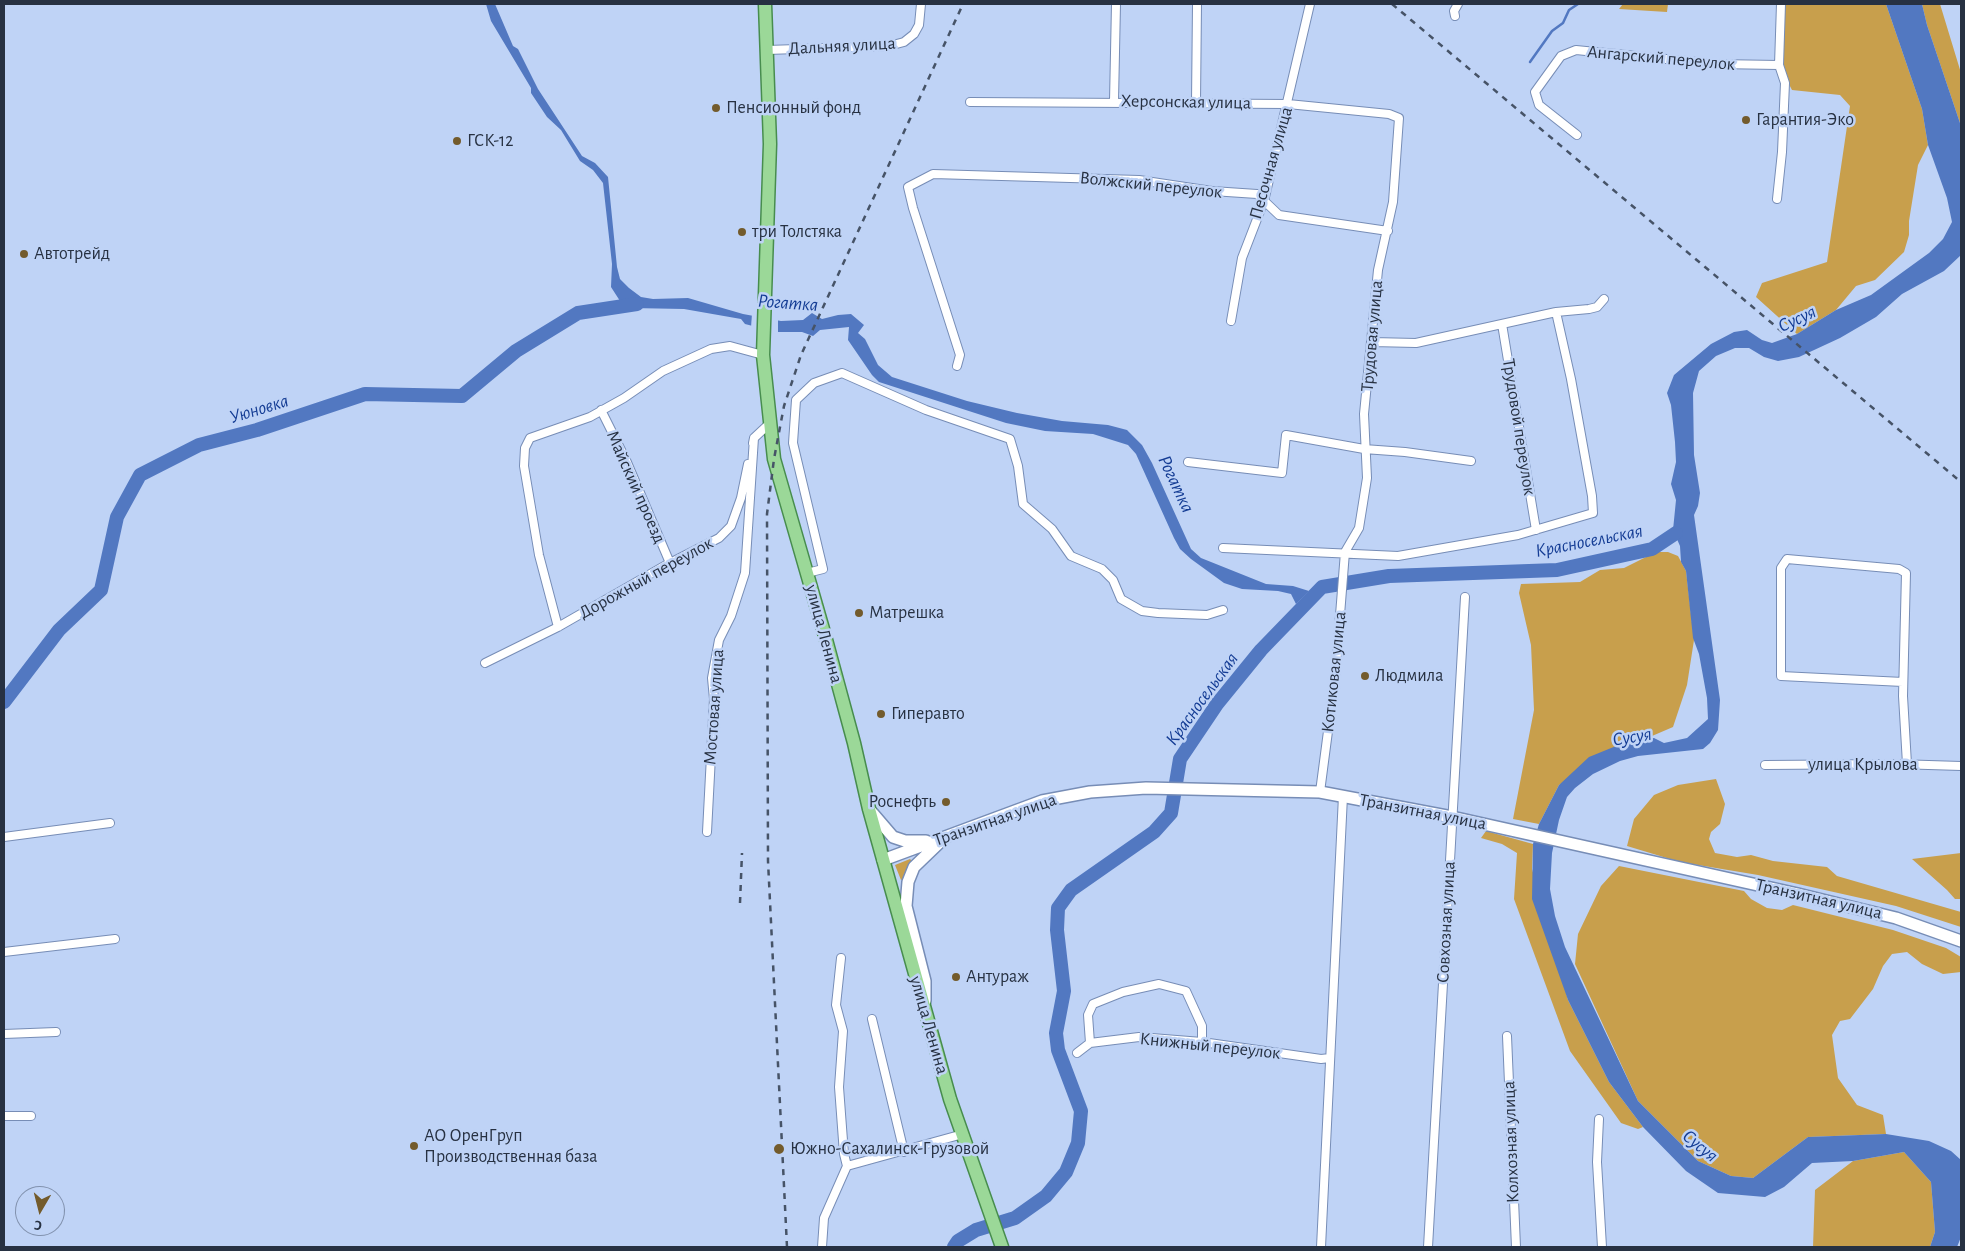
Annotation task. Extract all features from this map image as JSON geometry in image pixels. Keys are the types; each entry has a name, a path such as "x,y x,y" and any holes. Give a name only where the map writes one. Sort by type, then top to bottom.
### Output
{"main road":[{"name":"улица Ленина","path":"765,4 770,144 764,350 769,424 774,459 782,493 807,573 854,743 869,809 950,1099 1002,1246"},
{"name":"Транзитная улица","path":"883,860 1042,801 1106,790 1194,788 1320,792 1516,831 1896,918 1961,941"},
{"path":"869,809 893,837 905,841 943,839"},
{"path":"926,1012 925,981 906,906 908,882 914,867 943,839"}],"street":[{"name":"Дальняя улица","path":"767,50 889,46 904,42 914,34 919,25 921,4"},
{"path":"1114,101 1116,4"},
{"path":"1196,102 1197,4"},
{"name":"Песочная улица","path":"1231,321 1242,258 1264,201 1310,4"},
{"path":"1455,16 1454,11 1458,4"},
{"path":"1777,199 1782,152 1785,83 1779,65 1781,4"},
{"name":"Ангарский переулок","path":"1577,135 1538,105 1535,92 1561,56 1576,50 1716,64 1779,65"},
{"name":"Херсонская улица","path":"970,102 1114,101 1288,104 1389,114 1399,118"},
{"name":"Трудовая улица","path":"1345,552 1359,528 1366,478 1364,414 1378,270 1393,202 1399,118"},
{"name":"Волжский переулок","path":"957,366 960,355 908,187 933,174 1139,180 1212,191 1257,194 1279,215 1388,231"},
{"path":"1372,342 1416,343 1556,312 1589,309 1597,306 1604,299"},
{"path":"1223,548 1345,552 1398,556 1518,535 1593,513 1592,496 1571,379 1556,312"},
{"name":"Трудовой переулок","path":"1502,324 1536,530"},
{"path":"558,627 539,555 524,466 525,448 530,438 601,410 663,371 711,349 730,346 764,350"},
{"path":"807,573 822,568 793,443 796,400 814,383 842,373 926,410 1010,439 1018,466 1023,504 1052,529 1071,556 1102,569 1113,580 1121,599 1142,611 1158,613 1207,614 1223,610"},
{"name":"Майский проезд","path":"601,410 626,460 670,563"},
{"path":"754,438 769,424"},
{"path":"1188,462 1282,473 1286,435 1364,450 1405,452 1471,461"},
{"name":"Дорожный переулок","path":"485,663 558,627 670,563 719,538 731,526 741,498 754,438"},
{"name":"Мостовая улица","path":"707,832 714,699 712,678 719,640 731,616 745,573 754,438"},
{"name":"Котиковая улица","path":"1320,792 1335,678 1345,552"},
{"path":"1903,682 1780,676 1780,568 1786,559 1899,569 1906,573 1903,682 1907,764"},
{"name":"Совхозная улица","path":"1428,1247 1464,597"},
{"name":"улица Крылова","path":"1765,765 1907,764 1961,766"},
{"path":"1321,1247 1343,796"},
{"path":"4,837 110,822"},
{"path":"4,952 115,939"},
{"path":"822,1247 824,1218 847,1166 844,1154 839,1087 843,1031 836,1005 841,958"},
{"path":"1077,1053 1090,1043 1088,1015 1093,1004 1124,992 1159,984 1186,991 1202,1026 1202,1042"},
{"path":"872,1019 904,1152"},
{"path":"4,1034 56,1032"},
{"name":"Колхозная улица","path":"1507,1036 1516,1247"},
{"name":"Книжный переулок","path":"1090,1043 1139,1038 1202,1042 1321,1059 1330,1058"},
{"path":"4,1116 31,1116"},
{"path":"1599,1120 1597,1162 1602,1247"},
{"path":"847,1166 904,1152 962,1134"}],"shaded area":[{"path":"1623,4 1668,4 1667,12 1619,9"},
{"path":"1781,4 1886,4 1922,109 1928,145 1918,165 1909,221 1909,235 1904,252 1875,280 1856,286 1836,310 1797,334 1756,297 1762,283 1827,262 1850,106 1840,95 1792,90 1779,65"},
{"path":"1922,4 1940,4 1961,73 1961,126 1927,25"},
{"path":"1656,552 1668,552 1678,556 1686,571 1694,640 1687,685 1673,727 1645,739 1621,744 1559,785 1539,824 1513,819 1534,710 1531,645 1519,593 1521,584 1580,582 1600,570 1624,568"},
{"path":"1716,779 1725,804 1720,824 1711,832 1709,839 1715,853 1737,857 1751,855 1773,861 1827,867 1837,876 1961,912 1961,927 1896,906 1758,875 1680,862 1627,846 1634,819 1654,795 1678,785"},
{"path":"1486,831 1533,844 1532,869 1568,1000 1609,1082 1643,1127 1638,1129 1621,1123 1570,1051 1514,899 1517,853 1502,844 1481,838"},
{"path":"1961,853 1961,899 1955,899 1912,859"},
{"path":"910,859 912,861 904,879 901,880 895,865"},
{"path":"1619,866 1744,891 1751,899 1767,908 1782,910 1793,905 1893,930 1946,948 1961,957 1961,972 1943,974 1922,964 1907,952 1892,954 1883,966 1873,989 1850,1019 1840,1021 1832,1035 1838,1078 1857,1105 1883,1115 1886,1134 1808,1137 1753,1178 1731,1176 1698,1161 1638,1101 1575,964 1578,934 1601,886"},
{"path":"1904,1152 1931,1182 1935,1232 1930,1247 1813,1247 1815,1190 1853,1161"}],"water":[{"path":"486,4 495,4 513,46 518,49 538,89 582,156 595,163 608,177 617,267 620,279 641,297 653,299 688,298 743,314 781,321 803,320 812,313 822,319 851,314 864,325 858,333 865,339 878,365 892,377 967,401 1017,413 1062,421 1108,425 1127,430 1142,445 1191,549 1201,558 1266,584 1293,586 1309,591 1296,604 1291,594 1278,591 1242,589 1224,583 1191,559 1180,549 1136,454 1128,445 1093,434 1045,431 1006,423 879,382 848,340 849,327 820,330 813,336 802,332 776,332 745,324 741,319 684,309 631,308 620,301 611,287 612,264 603,183 593,170 580,161 561,130 547,117 531,93 531,88 491,21"},
{"path":"1886,4 1922,4 1927,25 1961,126 1961,255 1944,271 1902,294 1876,317 1840,338 1799,357 1778,361 1764,357 1749,348 1735,348 1716,356 1699,371 1693,393 1694,455 1700,493 1694,515 1720,700 1718,730 1710,743 1703,749 1638,756 1620,761 1593,774 1575,788 1567,797 1559,820 1552,853 1550,889 1555,916 1565,947 1638,1101 1698,1161 1731,1176 1753,1178 1808,1137 1886,1134 1929,1141 1951,1151 1961,1160 1961,1237 1957,1247 1930,1247 1935,1232 1931,1182 1904,1152 1853,1161 1812,1163 1784,1187 1765,1197 1718,1193 1686,1171 1643,1127 1609,1082 1568,1000 1532,899 1533,844 1539,824 1559,785 1589,757 1621,744 1645,739 1654,738 1664,743 1687,738 1708,719 1707,698 1699,654 1693,638 1686,571 1681,562 1680,546 1673,530 1676,500 1671,484 1676,462 1671,405 1667,393 1674,375 1711,344 1734,332 1747,330 1762,340 1772,343 1797,334 1836,310 1871,295 1929,253 1943,239 1952,222 1947,198 1928,145 1922,109"}],"pier":[{"path":"752,313 778,318 778,334 751,328"}],"waterway":[{"path":"1530,62 1552,31 1563,23 1569,10 1578,4"},
{"name":"Уюновка","path":"4,702 59,630 101,590 117,517 140,475 199,445 257,430 365,394 462,396 516,351 578,313 637,304"},
{"name":"Красносельская","path":"954,1247 958,1241 976,1230 1015,1218 1046,1196 1066,1172 1078,1143 1081,1111 1058,1050 1056,1033 1064,991 1057,930 1058,908 1071,890 1154,832 1171,813 1180,759 1217,704 1261,650 1322,587 1389,576 1557,570 1652,549 1676,533"}],"railway":[{"path":"787,1247 768,861 767,514 774,459 784,406 801,355 963,4"},
{"path":"1392,4 1961,482"},
{"path":"740,903 742,853"}],"place":[{"name":"Пенсионный фонд","path":"716,108"},
{"name":"Гарантия-Эко","path":"1746,120"},
{"name":"ГСК-12","path":"457,141"},
{"name":"три Толстяка","path":"742,232"},
{"name":"Автотрейд","path":"24,254"},
{"name":"Матрешка","path":"859,613"},
{"name":"Людмила","path":"1365,676"},
{"name":"Гиперавто","path":"881,714"},
{"name":"Роснефть","path":"946,802"},
{"name":"Антураж","path":"956,977"},
{"name":"АО ОренГруп Производственная база","path":"414,1146"},
{"name":"Южно-Сахалинск-Грузовой","path":"779,1149"}],"water label":[{"name":"Рогатка","path":"788,303"},
{"name":"Сусуя","path":"1797,319"},
{"name":"Рогатка","path":"1176,484"},
{"name":"Сусуя","path":"1632,737"},
{"name":"Сусуя","path":"1700,1146"}]}
